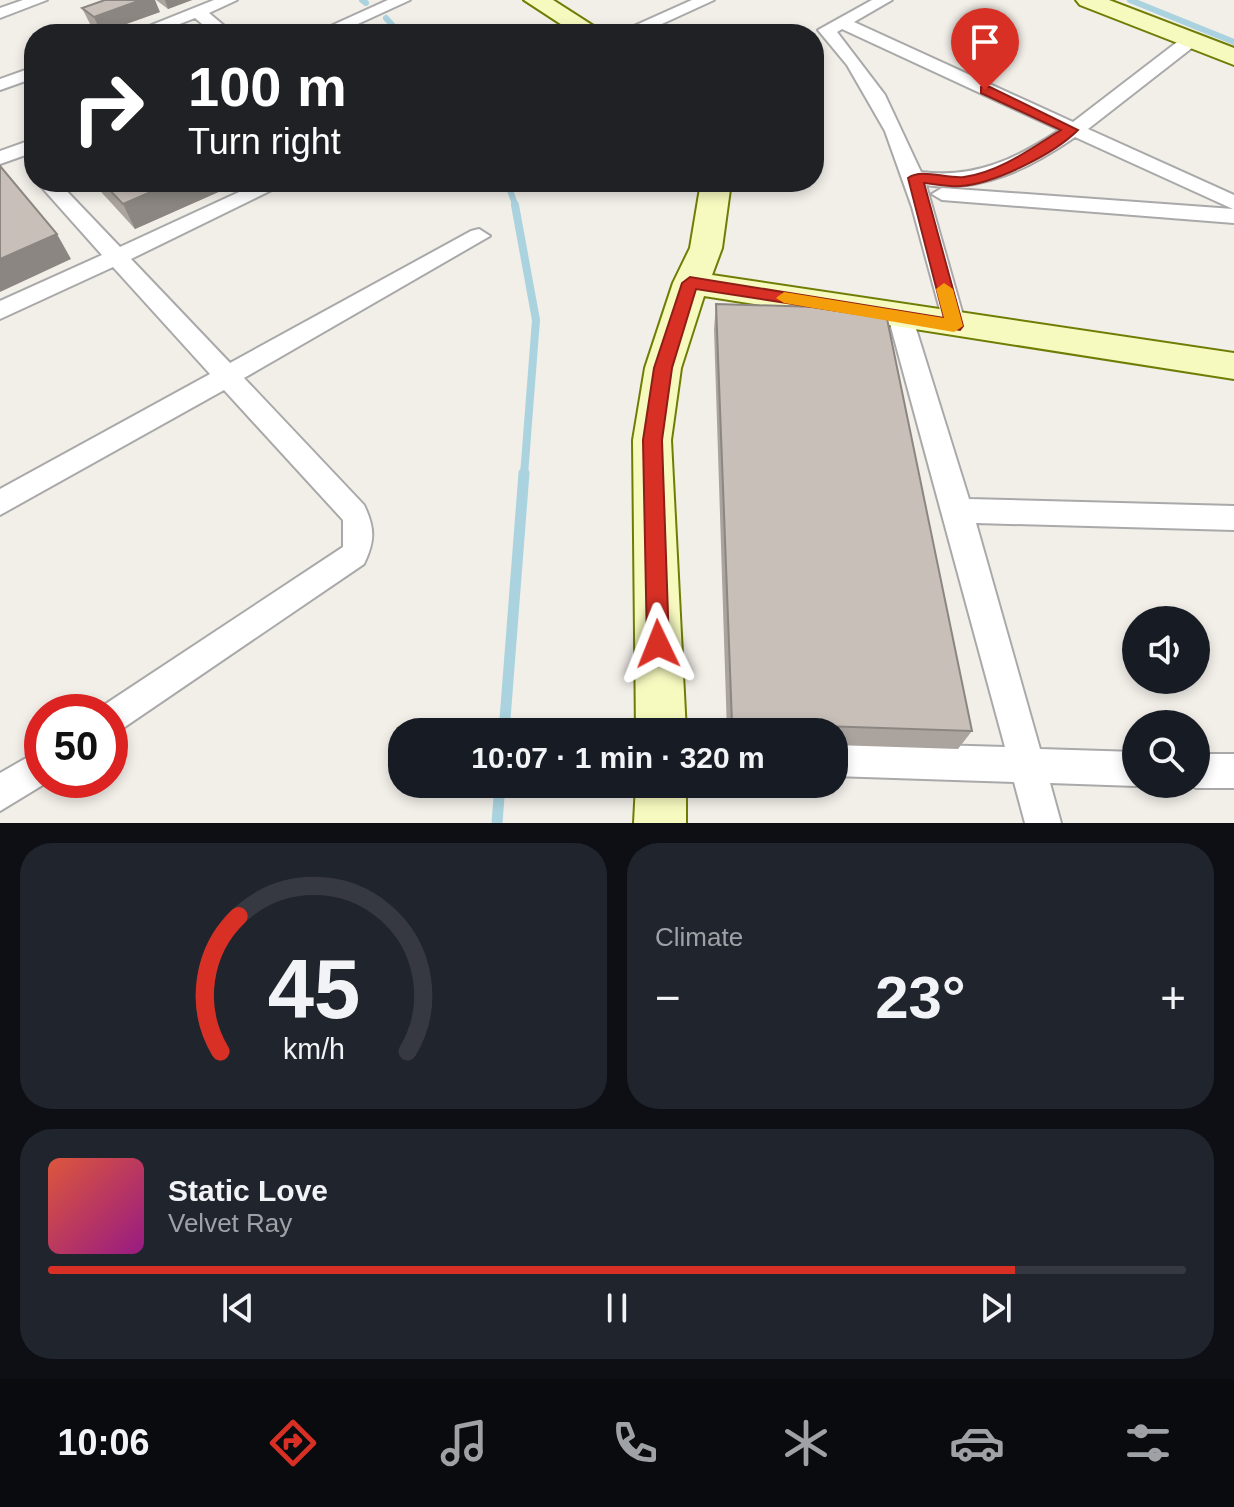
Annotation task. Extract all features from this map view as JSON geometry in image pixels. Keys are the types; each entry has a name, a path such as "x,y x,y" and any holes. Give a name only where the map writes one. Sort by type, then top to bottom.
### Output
{"main road":[{"path":"536,0 577,24"},
{"path":"1088,0 1191,40 1230,51"},
{"path":"661,718 652,440 663,368 690,283 706,248 714,192"},
{"path":"690,283 954,326 1234,366"},
{"path":"660,823 661,798"}],"street":[{"path":"0,13 39,0"},
{"path":"165,24 229,0"},
{"path":"346,24 402,0"},
{"path":"649,24 706,0"},
{"path":"827,30 884,0"},
{"path":"197,12 212,24"},
{"path":"827,30 1071,130 1234,203"},
{"path":"827,30 873,85 917,185 954,326"},
{"path":"917,185 960,182 1008,168 1071,130 1191,40"},
{"path":"0,85 24,76"},
{"path":"917,185 1234,216"},
{"path":"57,192 354,513 360,525 361,539 354,555 318,583 128,709"},
{"path":"0,311 257,192"},
{"path":"0,503 479,236"},
{"path":"900,316 958,511 1043,823"},
{"path":"958,511 1234,518"},
{"path":"848,760 1122,769"},
{"path":"1210,771 1234,771"},
{"path":"0,793 24,778"}],"building":[{"path":"105,0 141,0 94,17 82,8"},
{"path":"0,166 57,234 0,259"},
{"path":"112,192 151,192 123,204"},
{"path":"716,304 885,309 972,731 848,727 848,718 732,718"}],"waterway":[{"path":"362,0 366,3"},
{"path":"1130,0 1234,42"},
{"path":"386,18 391,24"},
{"path":"511,192 516,207"},
{"path":"515,205 536,320 524,475"},
{"path":"505,718 524,473"},
{"path":"497,823 499,798"}],"slow traffic":[{"path":"784,298 954,326 944,289"}],"route":[{"path":"658,644 652,440 663,368 690,283 954,326 915,178 960,182 986,176 1008,168 1071,130 985,90"}]}
